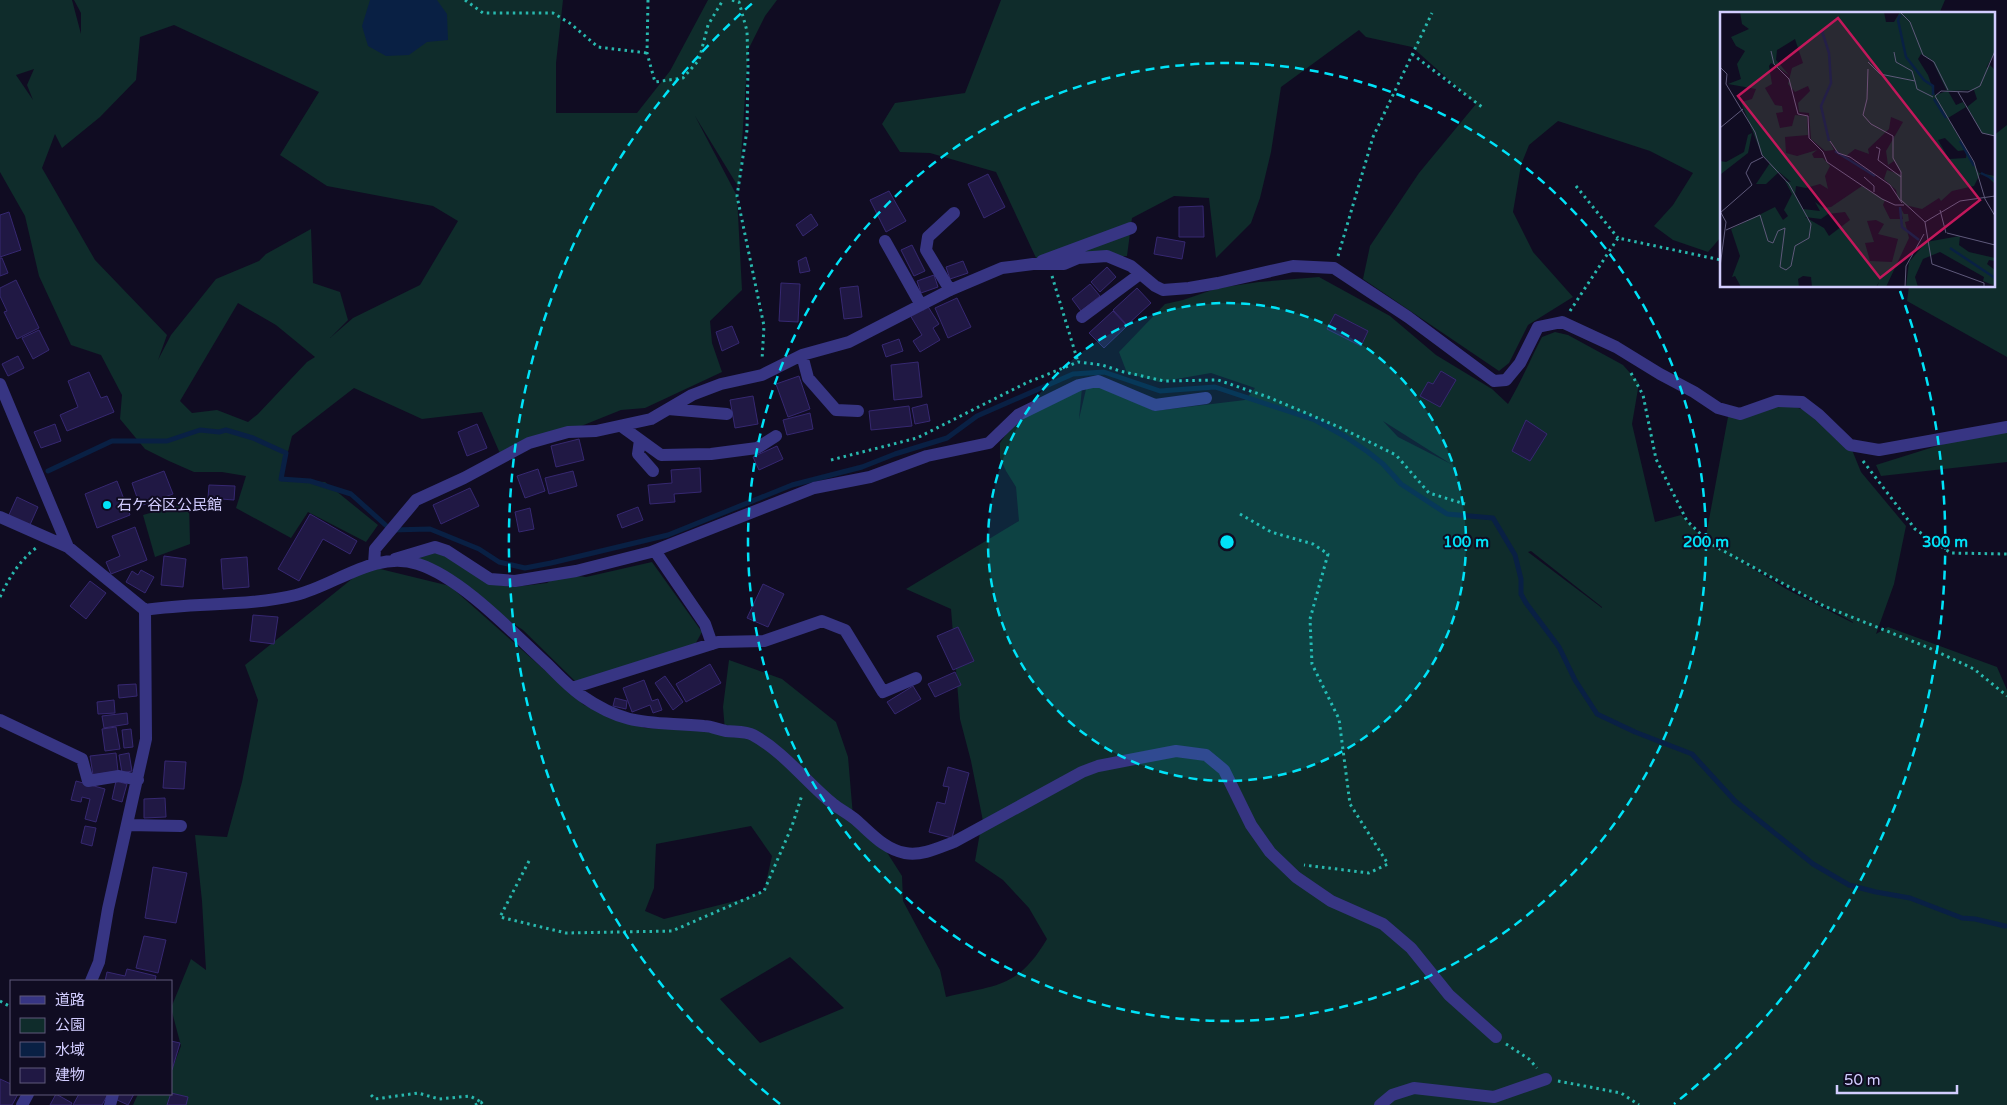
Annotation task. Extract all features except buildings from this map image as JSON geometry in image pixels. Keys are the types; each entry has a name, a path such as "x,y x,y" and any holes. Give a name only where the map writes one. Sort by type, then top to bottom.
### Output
{"street":[{"path":"950,290 926,250 928,237 954,213"},
{"path":"1032,264 1131,228"},
{"path":"885,241 921,306"},
{"path":"374,564 375,549 416,500 464,478 529,443 568,432 596,432 651,418 692,395 721,384 762,375 802,355 849,342 950,290 1002,268 1032,264 1064,264 1078,258 1107,256 1131,266 1155,286 1163,290 1218,283 1294,266 1334,268 1408,317 1494,381 1506,380 1520,363 1538,327 1562,322 1616,347 1718,408 1740,414 1777,402 1802,402 1819,415 1850,445 1879,450 2007,427"},
{"path":"1082,317 1140,274"},
{"path":"802,355 808,378 836,410 858,411"},
{"path":"0,516 68,547 146,610 269,600 297,594 374,564 435,547 447,551 490,579 515,581 576,571 655,550 814,488 870,477 927,456 989,442 1018,415 1079,385 1098,381 1156,405 1206,398"},
{"path":"0,384 68,547"},
{"path":"668,409 728,414"},
{"path":"621,426 661,455 711,454 756,448 776,436"},
{"path":"640,440 638,454 653,470"},
{"path":"655,550 705,624 712,644"},
{"path":"392,560 418,564 451,580 499,619 572,688 612,714 633,721 707,726 725,731 752,734 780,755 881,843 905,853 931,851 954,842 1082,772 1098,766 1176,751 1206,755 1224,770 1251,825 1270,852 1296,877 1331,901 1383,924 1411,948 1449,995 1496,1037"},
{"path":"91,980 99,962 108,910 146,739 146,610"},
{"path":"572,688 712,644 764,641 822,621 845,630 883,692 916,678"},
{"path":"0,720 82,759 88,781 119,776 138,780"},
{"path":"128,825 181,826"},
{"path":"1380,1105 1392,1095 1414,1088 1494,1096 1546,1079"}],"path":[{"path":"465,0 483,13 553,13 571,24 598,47 647,52"},
{"path":"648,0 647,52 655,82 683,78 699,60 708,25 723,0"},
{"path":"732,0 739,2 747,31 747,130 737,196 764,326 762,375"},
{"path":"1334,268 1373,137 1432,13"},
{"path":"1412,54 1482,107"},
{"path":"1576,186 1618,238 1720,260"},
{"path":"1562,322 1618,238"},
{"path":"1049,264 1078,362"},
{"path":"1628,369 1643,395 1656,459 1687,521 1711,544 1824,606 1928,647 1974,669 2007,696"},
{"path":"1850,445 1915,529 1951,553 2007,554"},
{"path":"1240,514 1271,532 1313,544 1328,554 1310,619 1312,664 1339,719 1350,804 1388,864 1369,873 1281,862"},
{"path":"0,598 11,576 25,557 48,538"},
{"path":"529,861 500,916 566,933 672,931 764,891 792,826 807,780"},
{"path":"1496,1037 1529,1059 1546,1079 1621,1093 1639,1105"},
{"path":"370,1095 376,1099 418,1093 438,1099 470,1096 482,1104"},
{"path":"475,1105 482,1104"}],"green space":[{"path":"0,0 72,0 81,34 81,13 74,0 563,0 556,63 556,113 637,113 670,71 708,0 777,0 765,16 748,50 739,188 695,116 737,196 742,290 710,321 712,343 722,372 645,408 621,410 502,458 482,412 422,419 354,388 292,436 281,479 325,482 378,525 366,542 308,512 291,538 236,508 246,476 222,472 194,472 145,449 120,419 122,395 101,355 71,345 39,276 25,216 0,172","holes":["174,25 319,92 280,155 327,186 433,206 458,221 420,285 353,318 330,338 348,320 340,292 313,283 311,229 266,254 259,261 216,279 171,335 158,360 167,335 95,260 42,168 55,134 62,148 100,117 136,80 140,37","34,69 27,85 33,100 16,75","238,303 276,325 315,357 307,362 258,414 248,422 217,410 192,413 180,401"]},
{"path":"1001,0 1945,0 1940,12 1720,12 1720,238 1708,252 1673,240 1654,226 1673,205 1693,173 1650,151 1558,121 1529,145 1521,165 1513,212 1533,252 1573,297 1528,325 1509,363 1499,371 1363,279 1370,246 1419,173 1476,104 1412,47 1366,37 1359,30 1281,87 1271,152 1260,198 1251,223 1216,258 1209,198 1174,196 1132,218 1127,256 1037,260 996,172 930,153 900,152 882,124 895,103 965,93"},
{"path":"2007,125 2007,357 1907,301 1909,288 1994,288 1994,135"},
{"path":"1319,277 1390,316 1436,355 1492,389 1508,404 1542,337 1555,332 1568,335 1623,365 1639,383 1632,424 1655,522 1681,515 1705,541 1728,417 1777,401 1819,415 1850,445 1861,472 1906,526 1894,584 1876,634 1888,627 1997,667 2007,690 2007,1105 133,1105 138,1095 172,1095 172,1069 181,1046 172,1006 191,959 206,970 202,901 195,835 227,837 242,782 258,700 245,665 368,566 450,586 584,705 645,728 725,731 723,707 729,660 782,679 836,722 848,757 853,816 881,843 902,876 903,901 940,970 946,997 993,986 1016,976 1026,967 1047,939 1029,908 1003,880 975,861 981,827 984,826 971,761 960,719 951,609 906,589 1019,521 1016,487 1000,458 1000,443 1016,420 1082,388 1079,419 1087,385 1105,388 1154,411 1245,400 1255,388 1211,373 1159,382 1127,373 1119,352 1165,304 1218,288 1259,282","holes":["1383,421 1451,464 1398,437","1531,551 1602,607 1602,608 1528,552","1729,554 1853,622 1853,623 1786,589","751,826 772,856 764,891 747,898 664,919 645,911 654,888 656,844","790,957 844,1008 760,1043 720,999"]},
{"path":"2007,424 2007,462 1881,476 1876,465"},
{"path":"189,502 190,544 155,557 143,515"},
{"path":"447,551 489,584 514,587 547,583 562,574 586,577 652,562 702,632 693,648 578,684 523,630 412,556"}],"water":[{"path":"370,0 437,0 447,14 448,40 427,42 409,55 386,56 368,46 362,26"}],"waterway":[{"path":"48,471 112,441 167,441 200,430 219,432 226,430 253,438 286,453 281,479 310,481 351,494 391,530 430,529 479,549 499,562 525,568 668,535 792,485 862,467 895,454 947,438 977,416 1073,374 1104,372 1160,391 1215,387 1315,420 1368,452 1383,464 1401,484 1447,514 1493,518 1515,555 1521,579 1521,594 1559,647 1575,680 1597,714 1635,732 1692,754 1735,801 1813,864 1849,885 1910,898 1962,918 2005,926"}],"place":[{"name":"石ケ谷区公民館","path":"107,505"}]}
